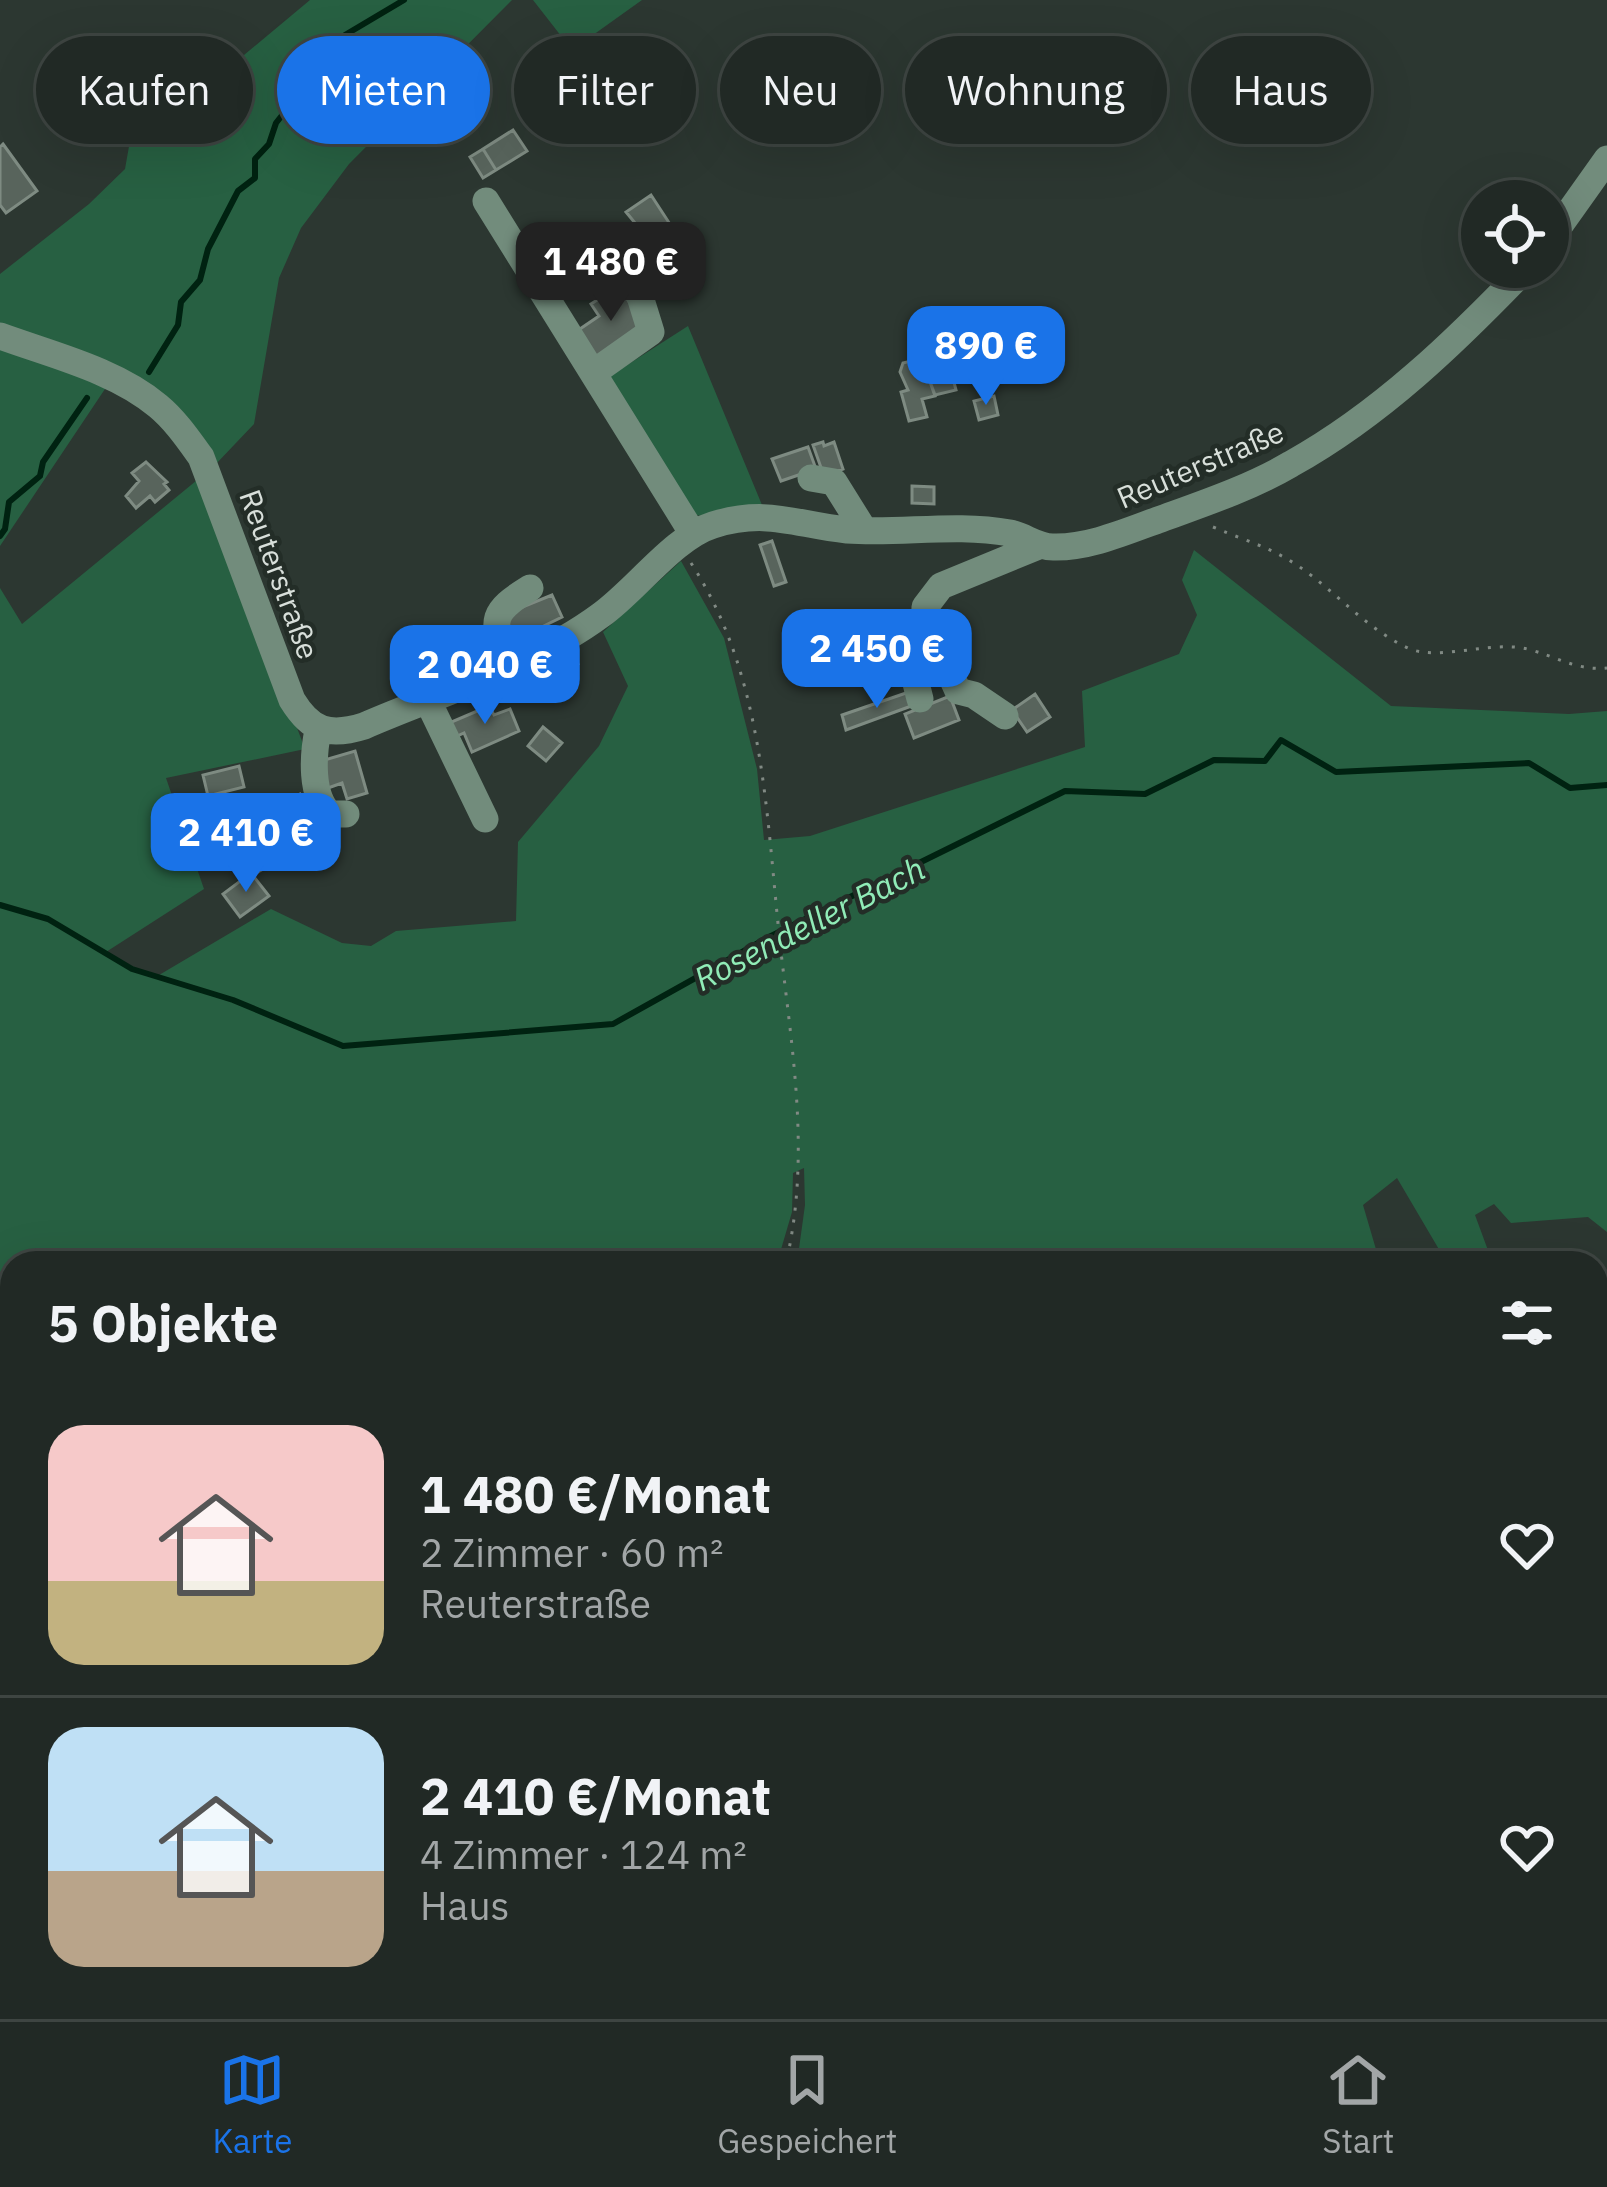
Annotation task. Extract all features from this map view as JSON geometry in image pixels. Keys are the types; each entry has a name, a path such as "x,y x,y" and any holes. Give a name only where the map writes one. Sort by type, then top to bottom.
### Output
{"street":[{"path":"1569,212 1607,159"},
{"path":"486,201 687,540"},
{"path":"592,373 651,332 638,290 679,256"},
{"name":"Reuterstraße","path":"0,336 134,388 184,433 201,457 292,700 318,730 344,732 564,639 603,614 687,540 713,525 754,517 795,518 864,530 966,528 1016,534 1041,545 1078,544 1182,511 1287,467 1351,426 1469,326 1506,288"},
{"path":"811,478 834,482 864,530"},
{"path":"920,699 908,652 924,632 926,607 941,586 1041,545"},
{"path":"506,665 496,619 503,605 530,588"},
{"path":"924,632 940,651 958,691 974,695 1005,716"},
{"path":"428,698 485,820"},
{"path":"318,730 313,752 322,807 330,814 346,814"}],"path":[{"path":"1182,511 1216,530 1266,545 1412,651 1508,646 1587,670 1607,668"},
{"path":"687,540 731,635 764,772 793,1048 800,1166 797,1217 789,1251"}],"green space":[{"path":"310,0 512,0 476,36 277,36 277,144 369,144 301,228 279,278 254,424 215,465 195,429 0,329 0,274 89,204 125,169 129,144 253,144 253,48"},
{"path":"533,0 642,0 592,36 561,36"},
{"path":"688,326 762,505 694,515 610,376"},
{"path":"0,345 109,383 0,546"},
{"path":"202,476 305,749 166,778 204,889 106,952 154,978 271,909 342,943 371,946 396,931 516,921 518,842 599,746 628,686 603,632 681,561 724,638 757,769 764,840 810,836 1085,747 1082,691 1179,654 1197,615 1182,580 1194,550 1391,706 1569,714 1607,711 1607,1232 1588,1217 1511,1223 1494,1204 1475,1215 1488,1251 1440,1251 1397,1178 1363,1205 1376,1251 799,1251 804,1168 793,1173 792,1212 781,1251 0,1251 0,588 22,624"}],"building":[{"path":"513,130 514,144 522,144 527,151 496,170 483,149"},
{"path":"3,144 37,191 6,213 0,205"},
{"path":"483,149 496,170 483,178 470,157"},
{"path":"651,195 679,238 658,251 626,212"},
{"path":"619,286 646,329 596,361 577,331 599,316 591,304"},
{"path":"942,337 956,390 935,395 925,368 932,366 926,342"},
{"path":"915,360 917,370 925,368 935,396 922,399 927,417 909,421 901,392 908,390 900,372 903,363"},
{"path":"994,396 998,415 979,420 974,401"},
{"path":"823,442 824,446 834,442 843,469 824,476 813,445"},
{"path":"808,447 816,469 781,481 772,459"},
{"path":"146,462 169,490 155,502 150,496 136,508 126,496 139,481 132,473"},
{"path":"912,486 934,487 934,504 912,503"},
{"path":"772,541 786,582 774,586 760,545"},
{"path":"552,595 562,617 515,640 503,615"},
{"path":"571,649 578,664 537,680 531,668"},
{"path":"531,668 541,688 518,699 508,679"},
{"path":"909,692 914,705 846,730 842,715"},
{"path":"1035,694 1050,717 1027,732 1012,710"},
{"path":"950,696 959,720 914,738 905,714"},
{"path":"489,706 494,715 510,709 519,731 472,752 464,733 455,737 449,723"},
{"path":"543,727 562,743 546,761 528,746"},
{"path":"355,751 367,793 347,799 342,783 328,788 321,761"},
{"path":"239,766 244,787 208,796 203,775"},
{"path":"300,794 309,809 282,824 273,809"},
{"path":"281,845 287,855 258,872 252,862"},
{"path":"251,873 269,896 240,917 223,894"}],"waterway":[{"path":"149,372 178,325 181,302 200,280 208,249 238,191 255,178 255,159 269,144 276,123 345,35 404,0"},
{"path":"0,536 9,502 40,476 43,462 87,398"},
{"name":"Rosendeller Bach","path":"0,905 48,919 132,969 233,1000 343,1046 613,1024 769,937 1065,791 1145,794 1214,760 1265,761 1281,740 1336,772 1529,763 1570,788 1607,785"}]}
